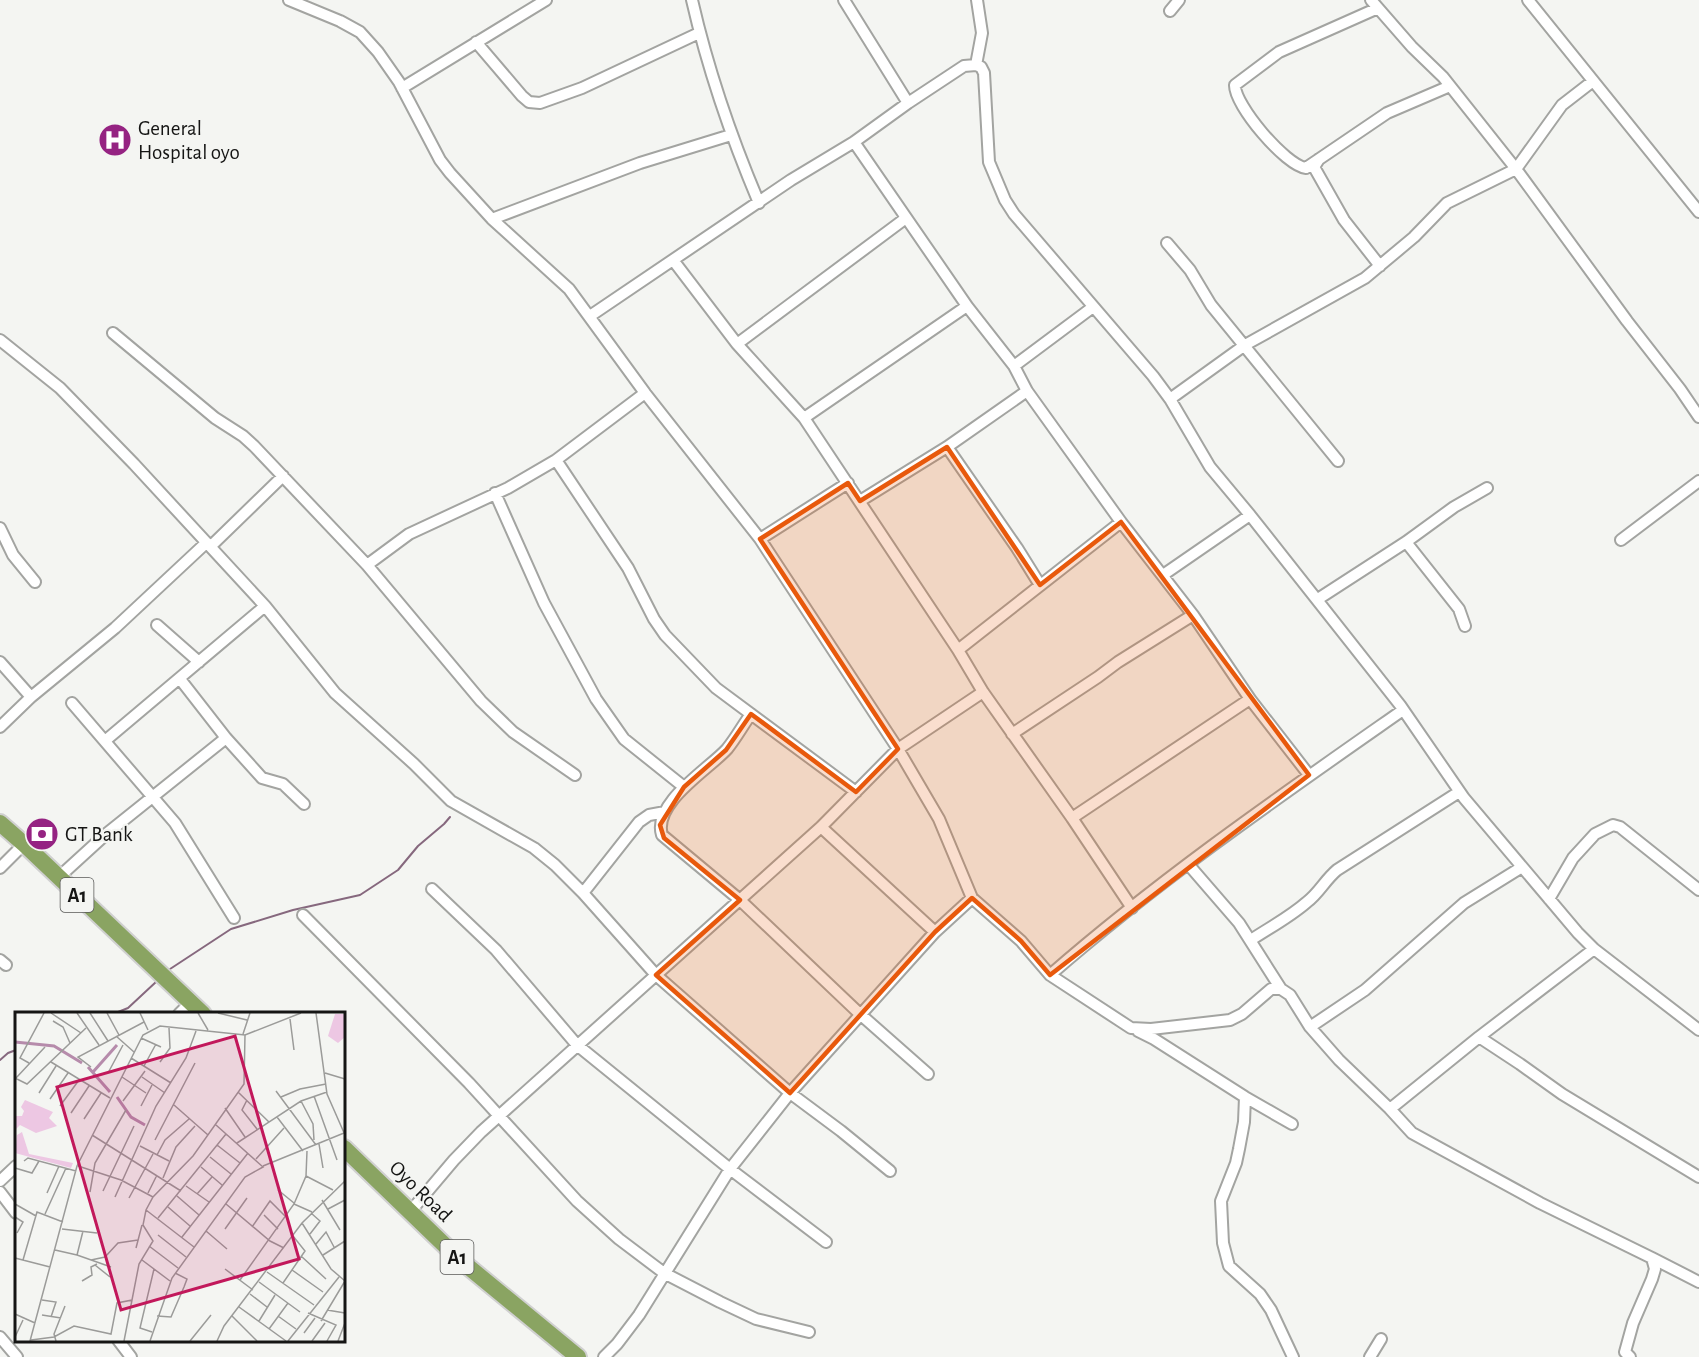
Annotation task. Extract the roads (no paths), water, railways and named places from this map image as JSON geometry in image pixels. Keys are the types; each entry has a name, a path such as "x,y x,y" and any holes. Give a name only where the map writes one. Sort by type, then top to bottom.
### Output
{"highway":[{"name":"A1","path":"0,823 174,987 191,1010"},
{"name":"Oyo Road","path":"345,1149 460,1260 578,1357"}],"street":[{"path":"289,0 340,21 360,32 378,52 402,88 440,160 492,219 569,289 645,393 760,539 898,749 939,819 972,898 1021,941 1050,975 1131,1028 1154,1039 1292,1124"},
{"path":"402,88 546,0"},
{"path":"692,0 699,33 731,135 759,203"},
{"path":"844,0 908,103"},
{"path":"976,65 982,33 977,0"},
{"path":"1170,11 1179,0"},
{"path":"1528,0 1699,212"},
{"path":"1450,86 1387,113 1306,168 1291,161 1266,137 1248,115 1237,96 1235,85 1280,52 1374,4 1450,86 1516,169 1699,417"},
{"path":"476,42 522,96 529,102 540,103 582,88 699,33"},
{"path":"590,316 791,180 854,142 964,66 976,65 981,68 984,73 989,162 1005,200 1035,240 1134,352 1170,399 1210,467 1318,599 1403,710 1459,792 1594,949 1699,1030"},
{"path":"1170,399 1245,345 1333,298 1365,278 1414,237 1447,203 1516,169 1562,105 1593,81"},
{"path":"492,219 640,163 731,135"},
{"path":"854,142 967,306 1014,366 1027,391 1121,522 1193,615 1250,699 1309,775"},
{"path":"1320,159 1314,167 1344,220 1380,266"},
{"path":"737,344 906,218"},
{"path":"1167,243 1190,270 1211,304 1338,461"},
{"path":"673,260 737,344 804,418 958,650 983,692 1072,818 1131,908"},
{"path":"804,418 967,306"},
{"path":"1014,366 1093,307"},
{"path":"113,333 219,420 243,436 367,565 481,701 513,732 575,775"},
{"path":"0,340 60,388 265,606 334,693 414,764 451,801 534,848 583,893 656,975 790,1093 842,1131 890,1171"},
{"path":"860,501 948,447 1027,391"},
{"path":"367,565 409,534 508,488 556,460 645,393"},
{"path":"948,447 1040,585"},
{"path":"556,460 628,568 654,619 665,635 716,688 856,792"},
{"path":"0,727 31,697 115,628 283,476"},
{"path":"1621,540 1699,481"},
{"path":"760,539 848,483"},
{"path":"1318,599 1488,488"},
{"path":"495,494 544,603 596,699 624,739 684,787"},
{"path":"1163,575 1250,515"},
{"path":"958,650 1121,522"},
{"path":"0,528 13,555 35,582"},
{"path":"1406,542 1459,609 1465,626"},
{"path":"106,741 265,606"},
{"path":"1012,734 1118,662 1193,615"},
{"path":"157,625 199,662"},
{"path":"0,662 31,697"},
{"path":"180,679 226,738 262,778 283,784 304,804"},
{"path":"410,1212 480,1132 821,827 898,749 983,692"},
{"path":"1072,818 1250,699"},
{"path":"72,702 175,823 234,918"},
{"path":"1050,975 1084,945 1188,864 1309,775 1403,710"},
{"path":"751,714 726,750 684,787 665,812 660,825 662,835 740,900 860,1014 928,1074"},
{"path":"59,877 105,834 226,738"},
{"path":"1251,940 1305,904 1337,870 1459,792"},
{"path":"583,893 639,822 649,815 665,812"},
{"path":"1549,899 1573,858 1595,834 1613,825 1620,827 1699,890"},
{"path":"821,827 935,932"},
{"path":"0,868 24,844"},
{"path":"1188,864 1239,923 1281,989 1290,995 1310,1027 1338,1060 1412,1133 1540,1203 1699,1282"},
{"path":"1310,1027 1365,990 1464,903 1522,867"},
{"path":"432,890 496,950 577,1045 730,1169 826,1242"},
{"path":"604,1357 639,1315 730,1169 790,1093 935,932 972,898"},
{"path":"303,915 409,1019 577,1201 619,1239 664,1273 756,1319 809,1332"},
{"path":"1390,1109 1594,949"},
{"path":"1131,1028 1151,1029 1230,1020 1242,1014 1271,989 1281,989"},
{"path":"1479,1037 1562,1094 1699,1177"},
{"path":"1245,1097 1244,1122 1236,1163 1221,1201 1223,1243 1229,1266 1260,1294 1271,1310 1293,1357"},
{"path":"0,1181 15,1167"},
{"path":"0,1192 15,1212"},
{"path":"1630,1357 1625,1352 1632,1323 1655,1269 1652,1257"},
{"path":"0,1337 17,1357"},
{"path":"1370,1357 1382,1339"},
{"path":"119,1342 131,1357"}],"waterway":[{"path":"167,971 231,929 293,910 360,895 398,870 418,846 450,817"},
{"path":"118,1012 128,1008 157,981"},
{"path":"0,1060 15,1050"}],"place":[{"name":"General Hospital oyo","path":"115,140"},
{"name":"GT Bank","path":"42,834"}]}
